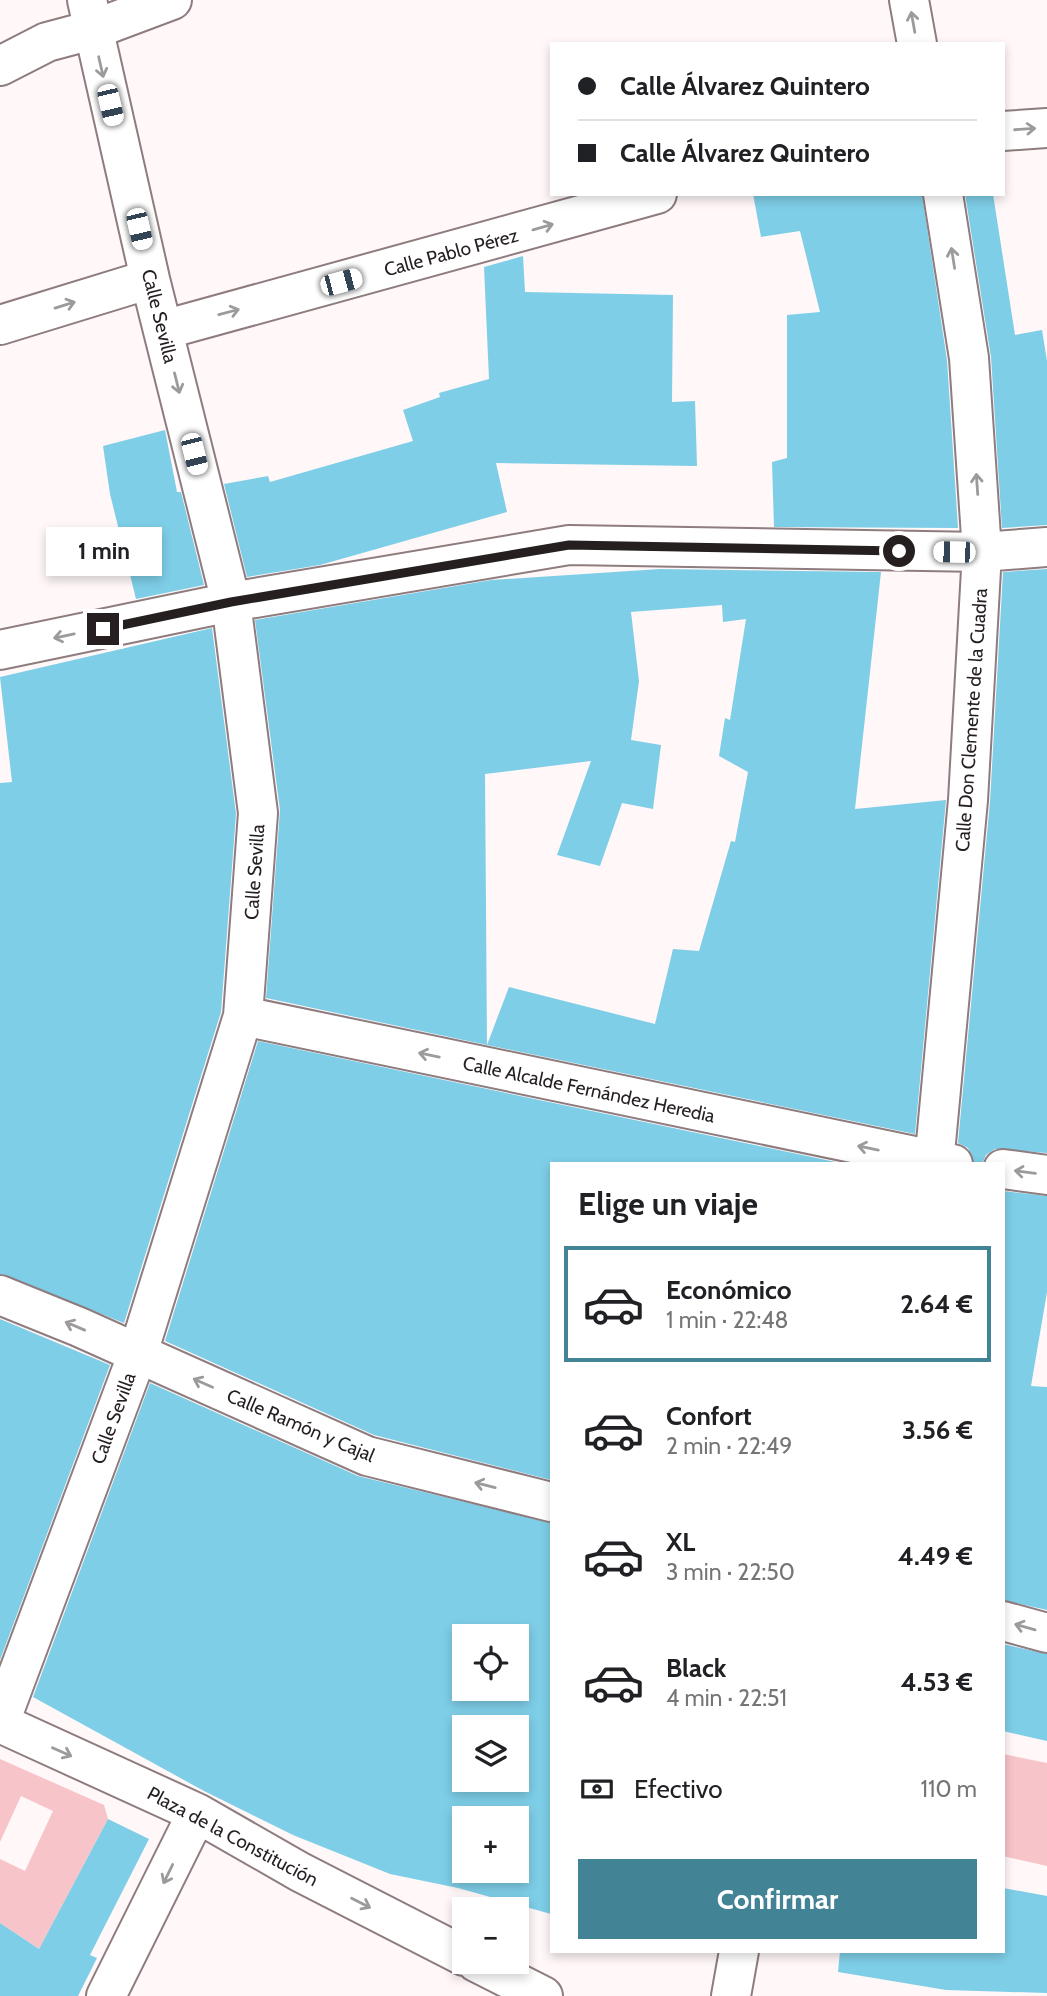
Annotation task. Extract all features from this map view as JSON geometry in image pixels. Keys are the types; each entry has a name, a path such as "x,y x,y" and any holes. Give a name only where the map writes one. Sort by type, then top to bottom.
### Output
{"street":[{"path":"0,66 90,15 172,0"},
{"path":"909,0 917,42"},
{"name":"Calle Sevilla","path":"0,1723 138,1353 243,1016 258,813 231,602 150,279 90,15"},
{"path":"1005,131 1047,128"},
{"name":"Calle Pablo Pérez","path":"163,330 650,196"},
{"name":"Calle Don Clemente de la Cuadra","path":"941,1162 968,800 982,552 970,358 943,196"},
{"path":"0,325 150,279"},
{"path":"0,650 231,602 569,545 982,552 1047,547"},
{"name":"Calle Alcalde Fernández Heredia","path":"243,1016 936,1162"},
{"path":"1005,1170 1047,1175"},
{"name":"Calle Ramón y Cajal","path":"0,1295 138,1353 367,1456 550,1502"},
{"path":"1005,1622 1047,1633"},
{"name":"Plaza de la Constitución","path":"0,1723 197,1813 300,1872 452,1950"},
{"path":"106,1996 197,1813"},
{"path":"731,1996 739,1953"},
{"path":"500,1974 543,1996"}],"shaded area":[{"path":"1005,1754 1047,1763 1047,1866 1005,1856"},
{"path":"0,1759 104,1805 108,1819 39,1949 0,1923 0,1859 25,1871 53,1811 21,1796 0,1842"}],"building":[{"path":"753,196 922,196 947,360 958,528 774,527 772,462 787,458 787,315 820,312 800,231 761,237"},
{"path":"965,196 993,196 1015,335 1042,330 1047,361 1047,525 1002,528 991,357"},
{"path":"523,256 525,292 673,295 672,402 695,401 697,466 496,463 507,512 320,565 247,577 224,484 268,476 270,482 413,441 403,410 440,397 439,393 489,379 484,267"},
{"path":"165,430 177,492 181,492 204,585 136,599 110,494 103,446"},
{"path":"660,569 881,572 855,809 946,800 915,1134 487,1045 266,998 280,810 255,620 491,580","holes":["722,605 723,622 746,619 730,720 725,718 719,756 748,772 735,842 731,841 699,951 673,949 655,1024 509,987 487,1045 485,774 591,761 557,855 600,866 622,803 653,809 661,745 631,740 639,681 631,612"]},
{"path":"1047,569 1047,1153 995,1149 986,1155 983,1162 973,1162 968,1148 958,1143 990,802 1003,572"},
{"path":"212,628 236,814 221,1012 124,1323 0,1274 0,783 12,782 0,677"},
{"path":"258,1041 835,1162 550,1162 550,1480 374,1435 165,1341"},
{"path":"1005,1191 1047,1196 1047,1292 1031,1386 1047,1387 1047,1610 1005,1600"},
{"path":"0,1319 110,1365 0,1660"},
{"path":"150,1383 358,1476 550,1523 550,1914 529,1908 529,1897 490,1897 390,1874 293,1835 204,1791 33,1697"},
{"path":"1005,1644 1047,1654 1047,1741 1005,1731"},
{"path":"108,1819 149,1839 90,1955 97,1958 78,1996 0,1996 0,1923 39,1949"},
{"path":"1005,1888 1047,1896 1047,1993 946,1990 838,1972 840,1953 1005,1953"}],"route":[{"path":"103,629 231,602 569,545 899,551"}]}
